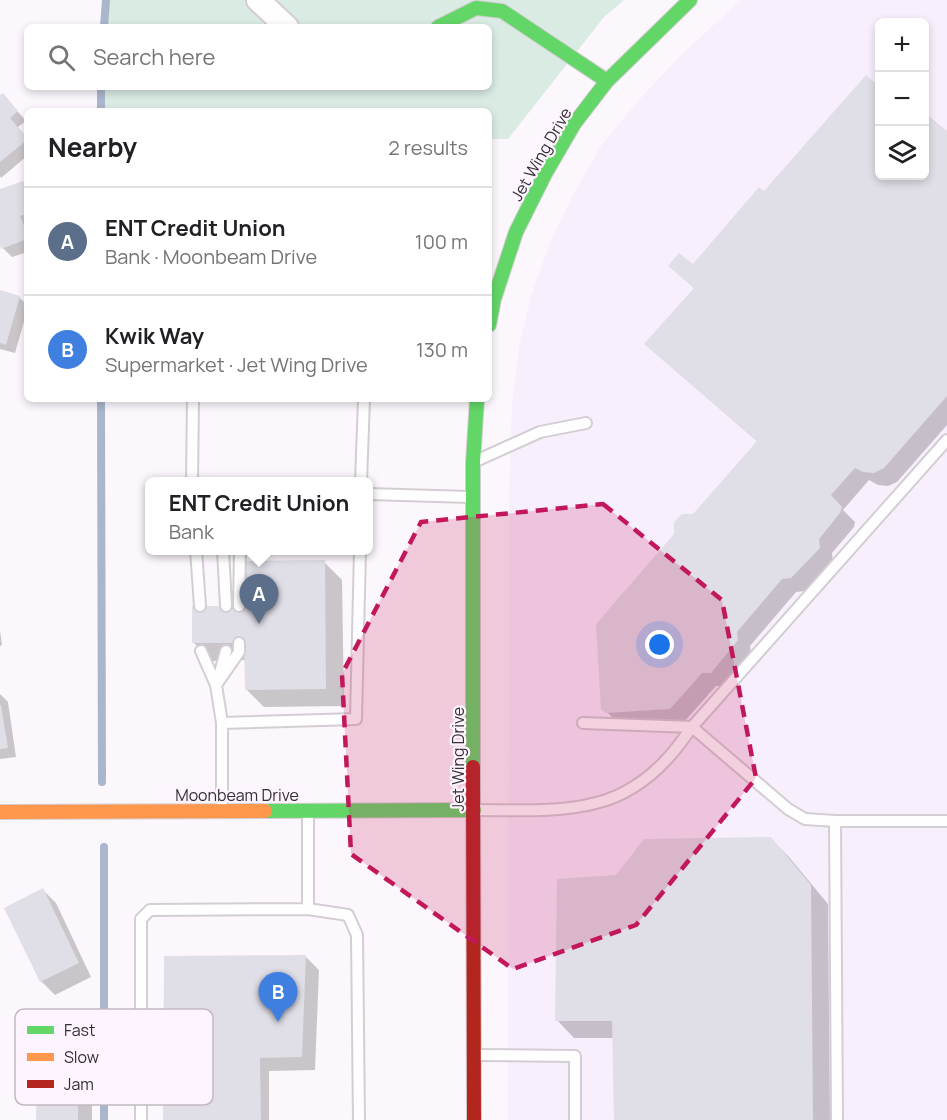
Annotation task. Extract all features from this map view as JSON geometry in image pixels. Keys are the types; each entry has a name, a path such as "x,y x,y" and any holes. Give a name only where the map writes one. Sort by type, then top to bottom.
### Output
{"main road":[{"name":"Jet Wing Drive","path":"492,309 496,271 545,174 574,124 607,81 690,0"},
{"path":"444,24 476,8 502,11 607,81"},
{"name":"Jet Wing Drive","path":"474,1120 473,462 477,402"},
{"name":"Moonbeam Drive","path":"0,813 474,810"}],"street":[{"path":"258,0 284,24"}],"lane":[{"path":"192,477 193,402"},
{"path":"361,477 364,402"},
{"path":"473,462 540,432 585,423"},
{"path":"474,810 538,810 596,803 623,793 651,774 666,760 692,727 947,440"},
{"path":"373,494 473,497"},
{"path":"196,555 200,606"},
{"path":"223,555 226,606"},
{"path":"239,606 240,555"},
{"path":"222,723 356,719 360,555"},
{"path":"216,685 239,652 239,643"},
{"path":"201,651 216,685 222,723 222,811"},
{"path":"216,685 226,651"},
{"path":"583,723 692,727 788,809 805,819 947,821"},
{"path":"308,811 308,909"},
{"path":"836,821 837,1120"},
{"path":"141,1009 141,919 150,910 308,909 348,915 357,935 358,1120"},
{"path":"475,1055 575,1056 575,1120"}],"highlighted area":[{"path":"603,504 722,600 756,778 636,925 513,969 351,854 342,674 421,522"}],"shaded area":[{"path":"109,0 624,0 604,17 508,139 492,139 492,108 102,108 103,90 492,90 492,24 104,24"},
{"path":"741,0 947,0 947,1120 508,1120 509,493 512,403 520,342 532,293 551,240 572,197 602,144 683,53"}],"building":[{"path":"866,75 875,83 875,180 929,180 929,116 947,131 947,396 884,468 874,473 863,472 855,468 831,495 842,507 840,513 819,539 820,548 791,578 782,579 737,632 738,640 711,673 702,673 670,709 606,713 601,709 596,624 674,534 674,522 682,514 693,514 757,441 644,344 694,288 668,266 679,253 693,264 759,187 764,191"},
{"path":"3,93 18,111 10,118 24,134 24,142 0,162 0,95"},
{"path":"23,181 24,184 24,215 20,216 24,226 24,240 1,249 0,245 0,189"},
{"path":"0,290 20,296 6,345 0,343"},
{"path":"325,560 326,689 245,690 244,643 192,643 192,606 240,606 240,561"},
{"path":"0,705 8,748 0,749"},
{"path":"771,837 811,885 813,1120 614,1120 612,1021 555,1021 557,879 616,875 644,839"},
{"path":"43,888 79,963 40,982 4,908"},
{"path":"306,955 302,1057 260,1058 261,1120 163,1120 163,1105 213,1105 213,1009 164,1009 164,956"},
{"path":"36,1105 78,1105 78,1120 36,1120"}],"waterway":[{"path":"104,24 106,0"},
{"path":"101,90 101,108"},
{"path":"101,402 102,782"},
{"path":"104,847 104,1009"},
{"path":"104,1105 104,1120"}],"traffic: fast":[{"path":"492,309 516,232 545,174 574,124 607,81 690,0"},
{"path":"444,24 476,8 502,11 607,81"},
{"path":"473,767 473,462 477,402"},
{"path":"265,811 474,810"}],"traffic: slow":[{"path":"0,812 265,811"}],"traffic: jam":[{"path":"473,767 474,1120"}],"place":[{"name":"ENT Credit Union","path":"259,624"},
{"name":"Kwik Way","path":"278,1022"}]}
